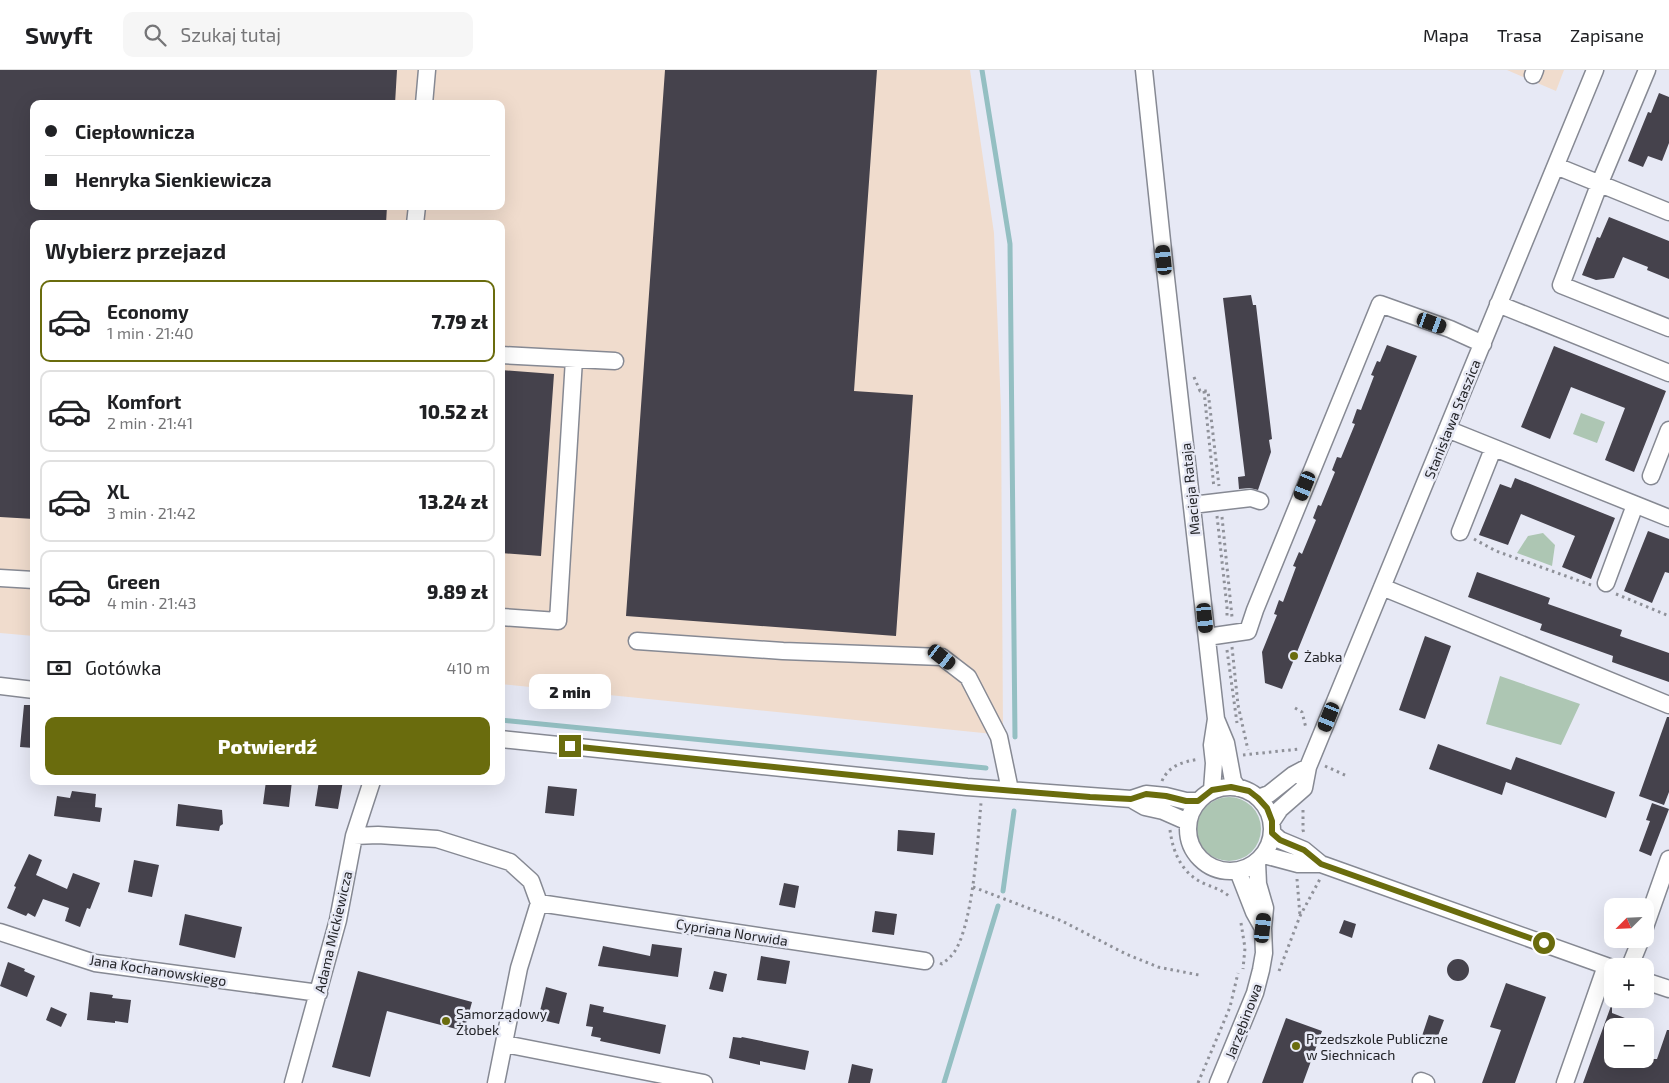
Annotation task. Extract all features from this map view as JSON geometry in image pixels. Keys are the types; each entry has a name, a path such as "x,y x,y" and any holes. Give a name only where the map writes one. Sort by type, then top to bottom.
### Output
{"street":[{"path":"424,100 427,70"},
{"name":"Macieja Rataja","path":"1144,70 1216,719 1212,745 1214,763 1212,790"},
{"name":"Stanisława Staszica","path":"1272,827 1280,809 1304,788 1316,766 1317,748 1498,304 1596,70"},
{"path":"1647,70 1560,285 1669,328"},
{"path":"1556,166 1669,212"},
{"path":"1207,637 1248,631 1380,304 1450,329 1483,344"},
{"path":"1498,304 1669,372"},
{"path":"505,355 615,361"},
{"path":"505,617 558,621 574,359"},
{"path":"1447,429 1669,518"},
{"path":"1651,476 1669,430"},
{"path":"1460,532 1494,449"},
{"path":"1192,505 1251,498 1260,501"},
{"path":"1605,587 1635,505"},
{"path":"0,578 30,580"},
{"path":"1382,587 1669,705"},
{"path":"637,641 783,651 942,657 968,677 999,737 1010,790"},
{"path":"0,686 30,690"},
{"name":"Macieja Rataja","path":"1216,719 1226,743 1233,781 1238,788"},
{"path":"505,739 983,788 1131,799 1146,794 1186,801 1198,801"},
{"path":"1258,798 1269,794 1293,775 1316,766"},
{"name":"Adama Mickiewicza","path":"293,1083 338,920 354,836 371,785"},
{"path":"1272,827 1268,848 1260,859 1248,868 1238,871 1224,872 1212,868 1200,860 1192,849 1188,836 1188,822 1191,811 1198,801 1212,790 1225,787 1238,788 1249,791 1267,808 1272,827 1280,840 1304,850 1321,864"},
{"path":"1131,799 1145,807 1163,811 1188,822"},
{"path":"354,836 378,835 436,840 510,862 531,881 539,903 519,968 496,1083"},
{"path":"1260,859 1298,864 1321,864 1604,965"},
{"name":"Jarzębinowa","path":"1218,1083 1256,993 1264,953 1264,908 1258,884 1260,859"},
{"path":"1654,902 1669,859"},
{"name":"Jarzębinowa","path":"1238,871 1254,912 1263,928"},
{"name":"Cypriana Norwida","path":"539,903 925,961"},
{"name":"Jana Kochanowskiego","path":"0,932 95,962 318,993"},
{"path":"1565,1083 1604,980"},
{"path":"1654,983 1669,989"},
{"path":"505,1044 640,1077 704,1083"}],"path":[{"path":"1460,532 1496,551 1605,587 1669,616"},
{"path":"1231,640 1238,705 1248,750"},
{"path":"1226,641 1237,727"},
{"path":"1295,708 1302,712 1307,727 1304,734"},
{"path":"1235,756 1317,748"},
{"path":"1160,789 1165,775 1173,766 1208,758"},
{"path":"1316,766 1347,776"},
{"path":"925,961 942,964 952,956 958,945 967,917 973,887 983,788"},
{"path":"1167,826 1170,830 1176,858 1188,873 1205,884 1222,890 1233,902"},
{"path":"1297,872 1300,916"},
{"path":"973,887 1062,921 1126,954 1158,967 1198,975"},
{"path":"1198,1083 1230,1007 1240,973 1245,948 1240,920"}],"shaded area":[{"path":"0,70 970,70 994,233 1001,409 1003,735 505,684 505,220 30,220 30,636 0,633"},
{"path":"1507,70 1564,70 1556,91"}],"green space":[{"path":"1581,413 1605,422 1597,443 1573,434"},
{"path":"1543,533 1555,545 1552,566 1517,553 1528,536"},
{"path":"1500,676 1580,704 1561,745 1486,724"},
{"path":"1229,797 1241,799 1252,806 1259,817 1261,829 1259,841 1252,852 1241,859 1229,861 1217,859 1206,852 1199,841 1197,829 1199,817 1206,806 1217,799"}],"building":[{"path":"0,70 397,70 395,100 30,100 30,210 387,210 386,220 30,220 30,519 0,517"},
{"path":"665,70 877,70 854,391 913,395 896,636 626,616"},
{"path":"1659,93 1669,97 1669,143 1662,161 1648,156 1643,167 1628,161 1648,112 1651,113"},
{"path":"1609,217 1669,241 1669,279 1647,270 1648,267 1623,257 1614,278 1596,280 1582,275 1597,237 1600,238"},
{"path":"1251,295 1253,305 1256,305 1272,439 1269,440 1271,452 1258,490 1250,488 1239,489 1238,477 1245,476 1223,298"},
{"path":"1387,345 1417,356 1282,689 1265,683 1262,652 1277,615 1274,614 1279,600 1283,602 1296,567 1293,566 1299,552 1302,554 1316,520 1313,518 1318,505 1321,506 1335,472 1332,470 1337,457 1341,458 1355,424 1352,423 1357,409 1361,410 1374,376 1371,375 1377,361 1380,362"},
{"path":"1554,346 1666,391 1634,472 1605,460 1625,408 1571,387 1550,439 1521,427"},
{"path":"505,370 554,374 541,556 505,553"},
{"path":"1515,478 1615,518 1591,579 1562,567 1575,536 1521,514 1508,545 1479,535 1500,484 1511,488"},
{"path":"1648,531 1669,539 1669,573 1665,572 1652,603 1624,591"},
{"path":"1477,572 1550,598 1548,604 1622,630 1620,636 1669,653 1669,682 1612,662 1613,656 1540,630 1542,624 1468,597"},
{"path":"1425,636 1451,646 1425,719 1399,710"},
{"path":"24,705 30,705 30,748 20,747"},
{"path":"1667,717 1669,717 1669,792 1664,805 1639,796"},
{"path":"1438,744 1511,770 1516,757 1615,792 1606,818 1506,782 1502,795 1429,769"},
{"path":"265,785 292,785 289,807 263,804"},
{"path":"318,785 342,785 338,809 315,806"},
{"path":"548,786 577,789 574,816 545,813"},
{"path":"72,791 96,794 95,807 102,808 100,822 54,816 57,796 70,798"},
{"path":"1652,803 1669,809 1651,856 1639,851 1650,821 1646,820"},
{"path":"178,804 222,810 223,824 220,826 219,831 176,826"},
{"path":"898,830 935,833 933,855 897,851"},
{"path":"29,854 42,860 36,875 67,889 73,873 100,883 90,909 87,908 80,927 65,921 69,908 43,899 35,917 28,913 26,916 7,908 16,887 14,886"},
{"path":"134,860 159,865 152,897 128,892"},
{"path":"784,883 799,886 795,908 779,905"},
{"path":"875,911 897,914 894,935 872,932"},
{"path":"185,914 242,927 235,958 179,945"},
{"path":"1344,920 1356,924 1352,938 1339,933"},
{"path":"652,944 682,948 678,977 598,966 603,946 650,956"},
{"path":"761,956 790,961 786,984 757,980"},
{"path":"1458,959 1466,962 1469,970 1466,978 1458,981 1450,978 1447,970 1450,962"},
{"path":"8,962 25,969 24,971 35,976 27,997 0,986"},
{"name":"Samorządowy Żłobek","path":"358,971 472,1002 464,1031 387,1011 370,1077 332,1067"},
{"path":"714,971 727,974 723,992 709,989"},
{"path":"1506,983 1546,997 1515,1083 1482,1083 1501,1030 1490,1027"},
{"path":"546,987 567,993 559,1024 538,1019"},
{"path":"90,992 113,995 112,998 131,1000 128,1023 87,1020"},
{"path":"590,1004 604,1007 603,1012 666,1025 660,1054 600,1041 601,1038 591,1036 593,1027 586,1026"},
{"path":"51,1007 67,1014 61,1027 46,1020"},
{"path":"1610,1008 1612,1008 1612,1013 1625,1018 1607,1018"},
{"path":"1429,1015 1444,1020 1436,1041 1422,1036"},
{"name":"Przedszkole Publiczne w Siechnicach","path":"1286,1018 1322,1031 1303,1083 1262,1083"},
{"path":"1604,1025 1604,1068 1654,1068 1654,1059 1657,1059 1667,1030 1669,1030 1669,1083 1583,1083"},
{"path":"733,1037 742,1037 809,1051 805,1070 760,1061 760,1065 729,1058"},
{"path":"852,1064 873,1069 870,1083 848,1083"}],"waterway":[{"path":"982,70 1010,244 1015,737"},
{"path":"505,720 986,768"},
{"path":"1003,891 1014,811"},
{"path":"944,1083 998,906"}],"place":[{"name":"Żabka","path":"1294,656"},
{"name":"Samorządowy Żłobek","path":"446,1021"},
{"name":"Przedszkole Publiczne w Siechnicach","path":"1296,1046"}],"route":[{"path":"570,746 967,787 1090,797 1131,799 1146,794 1186,801 1198,801 1212,790 1218,788 1238,788 1249,791 1267,808 1272,821 1272,833 1280,840 1304,850 1321,864 1544,943"}]}
